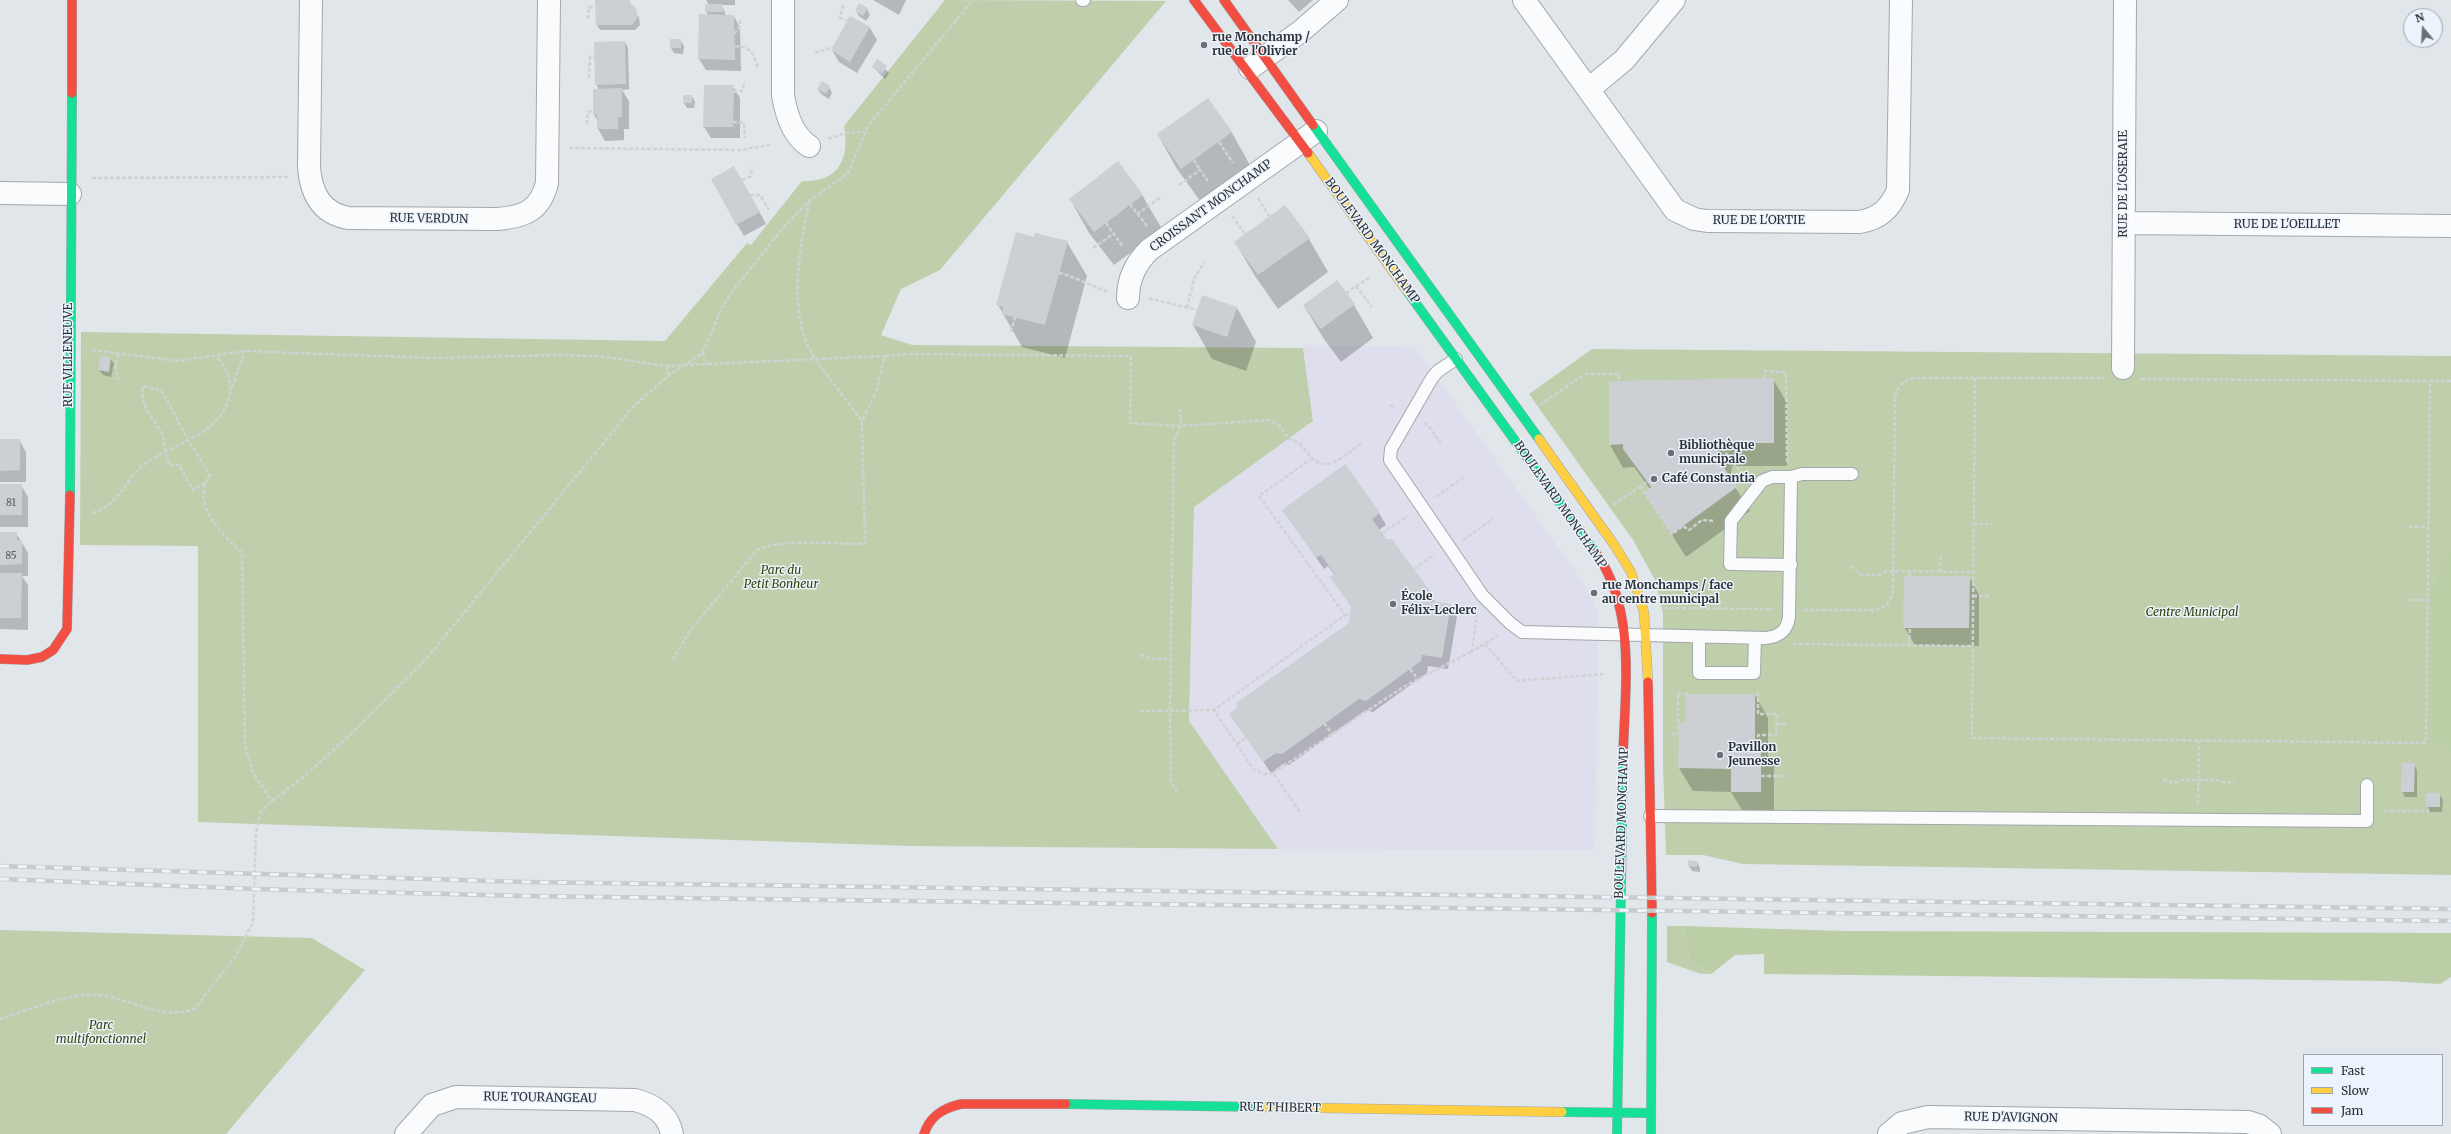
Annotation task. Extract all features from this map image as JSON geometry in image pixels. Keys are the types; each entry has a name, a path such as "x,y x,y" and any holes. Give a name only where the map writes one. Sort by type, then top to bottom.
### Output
{"street":[{"name":"RUE VILLENEUVE","path":"0,659 27,660 42,657 53,650 67,629 70,517 70,194 72,0"},
{"name":"RUE VERDUN","path":"311,0 310,178 319,202 332,213 348,218 497,219 511,218 531,211 544,195 547,183 549,0"},
{"path":"783,0 783,95 785,108 795,132 809,146"},
{"name":"BOULEVARD MONCHAMP","path":"1194,0 1246,71 1309,137 1622,556 1631,572 1641,598 1646,635 1650,816 1651,1134"},
{"name":"BOULEVARD MONCHAMP","path":"1224,0 1266,58 1309,137 1456,359 1599,558 1610,578 1620,605 1625,634 1617,1134"},
{"path":"1246,71 1266,58 1337,0"},
{"name":"RUE DE L'ORTIE","path":"1524,0 1589,88 1667,201 1675,210 1684,215 1707,221 1870,220 1888,209 1898,190 1901,0"},
{"path":"1589,88 1624,60 1674,0"},
{"name":"RUE DE L'OSERAIE","path":"2123,375 2125,0"},
{"name":"CROISSANT MONCHAMP","path":"1128,295 1136,266 1149,250 1219,199 1309,137"},
{"path":"0,193 70,194"},
{"name":"RUE DE L'OEILLET","path":"2124,223 2451,226"},
{"name":"RUE TOURANGEAU","path":"406,1134 432,1105 456,1097 635,1100 646,1103 660,1111 670,1125 672,1134"},
{"name":"RUE THIBERT","path":"924,1134 929,1121 937,1114 948,1107 968,1103 1651,1113"},
{"name":"RUE D'AVIGNON","path":"1889,1134 1902,1123 1928,1117 2138,1127 2248,1122 2260,1126 2270,1134"}],"lane":[{"path":"1456,359 1438,371 1432,378 1391,450 1390,460 1482,595 1522,632 1755,638 1777,636 1787,627 1791,565 1789,472"},
{"path":"1791,565 1730,564 1731,521 1762,481 1772,477 1789,472 1802,474 1852,474"},
{"path":"1699,637 1699,673 1754,673 1755,638"},
{"path":"1650,816 2367,821 2367,785"}],"path":[{"path":"0,1019 77,996 98,995 167,1011 188,1011 196,1008 235,957 253,922 257,823 260,814 272,801 306,775 354,732 427,658 633,407 669,375 687,365 703,351 727,299 786,224 809,201 848,172 852,167 864,132 973,0"},
{"path":"843,5 840,18 848,21"},
{"path":"588,19 589,7 596,8"},
{"path":"734,34 739,28 741,18"},
{"path":"734,46 747,47 752,51 757,67"},
{"path":"815,53 832,47"},
{"path":"589,78 590,57 594,57"},
{"path":"733,92 742,91 745,82"},
{"path":"587,124 588,112 593,111"},
{"path":"734,122 744,123 745,138"},
{"path":"845,132 864,132"},
{"path":"1219,142 1246,180"},
{"path":"564,151 568,148 740,150 770,145"},
{"path":"1194,160 1219,199"},
{"path":"742,180 751,176 752,167"},
{"path":"1179,185 1200,170"},
{"path":"89,178 291,177"},
{"path":"750,195 760,195 769,210"},
{"path":"1137,214 1161,197"},
{"path":"809,201 802,237 798,300 801,330 815,359 862,421"},
{"path":"1130,204 1159,242"},
{"path":"1106,223 1136,266"},
{"path":"1093,248 1114,234"},
{"path":"1187,308 1194,279 1204,262"},
{"path":"1059,273 1076,277 1090,286 1197,310"},
{"path":"1346,293 1370,276"},
{"path":"1356,286 1372,307"},
{"path":"1011,332 1014,317"},
{"path":"88,349 177,361 245,351 433,358 554,355 598,356 666,366 912,354 1130,356 1130,423 1181,426 1269,420 1279,425 1289,438 1298,440 1311,459 1321,465 1328,465 1361,444"},
{"path":"86,515 103,510 120,496 135,473 147,462 188,440 214,424 222,417 234,377 245,351"},
{"path":"703,351 703,358 708,364"},
{"path":"118,354 115,366 118,380"},
{"path":"216,356 228,376 231,390"},
{"path":"673,660 689,632 757,550 766,546 783,544 865,544 862,421 876,392 885,356"},
{"path":"666,366 669,375"},
{"path":"1765,378 1765,372 1786,372 1789,472"},
{"path":"1536,408 1585,374 1619,374 1619,381"},
{"path":"1804,610 1871,611 1881,609 1888,603 1893,594 1895,398 1897,389 1903,382 1911,378 2123,375 2451,382"},
{"path":"1975,378 1972,738 2426,743 2430,381"},
{"path":"143,386 162,391 188,440 210,475 205,483 193,490 179,465 169,464 165,453 163,437 148,413 142,392 143,386"},
{"path":"1177,793 1171,781 1170,710 1174,440 1181,426 1180,409"},
{"path":"1719,443 1749,483"},
{"path":"1311,459 1259,496 1345,615"},
{"path":"1435,498 1464,477"},
{"path":"1608,509 1647,482"},
{"path":"205,483 205,512 220,532 242,552 245,746 253,772 272,801"},
{"path":"1640,486 1672,534 1683,526 1689,530 1702,520 1720,521"},
{"path":"1382,533 1411,514"},
{"path":"1458,543 1494,518"},
{"path":"1973,524 1992,524"},
{"path":"2410,527 2428,527"},
{"path":"1414,569 1438,552"},
{"path":"1940,554 1940,572"},
{"path":"1851,566 1861,575 1878,575 1894,571 1973,572"},
{"path":"1910,571 1910,576"},
{"path":"1973,596 1992,596"},
{"path":"2409,600 2427,600"},
{"path":"1472,651 1478,608"},
{"path":"1659,609 1779,609"},
{"path":"1140,711 1214,710 1345,615 1350,614"},
{"path":"1909,646 1910,628"},
{"path":"1214,710 1254,770 1264,774 1273,773 1418,679 1498,636"},
{"path":"1789,642 1797,645 1972,646"},
{"path":"1485,644 1517,681 1602,674"},
{"path":"1140,655 1152,658 1171,658"},
{"path":"1410,669 1418,679"},
{"path":"1758,692 1758,714 1777,714 1776,735 1758,735 1758,741"},
{"path":"1667,734 1678,734 1678,693 1688,694"},
{"path":"1324,723 1333,735"},
{"path":"1776,724 1786,724"},
{"path":"1237,744 1246,738"},
{"path":"2198,807 2199,741"},
{"path":"1273,773 1300,812"},
{"path":"1761,776 1784,776"},
{"path":"2163,780 2175,783 2181,780 2223,781 2227,783 2235,781"},
{"path":"2383,811 2428,811 2428,807"}],"shaded area":[{"name":"École Félix-Leclerc","path":"1303,345 1415,347 1583,582 1598,612 1595,850 1278,849 1189,721 1194,507 1313,421"}],"green space":[{"name":"Parc du Petit Bonheur","path":"945,0 1166,1 940,270 901,289 881,335 912,345 1303,348 1313,421 1194,507 1189,721 1278,849 911,846 198,822 198,546 80,545 81,332 665,341 747,243 751,245 802,181 815,181 825,178 833,173 839,166 843,158 845,148 844,126"},
{"name":"Centre Municipal","path":"1592,349 2451,356 2451,875 1743,864 1703,855 1666,855 1663,764 1663,614 1655,580 1633,540 1529,394"},
{"path":"2451,550 2451,750 2432,738 2432,592 2442,565"},
{"path":"1667,926 1683,926 1690,960 1711,974 1701,974 1667,962"},
{"path":"1683,926 1843,931 2451,933 2451,977 2440,984 2389,981 1764,974 1764,954 1735,955 1711,974 1690,960"},
{"name":"Parc multifonctionnel","path":"0,930 312,938 365,970 226,1134 0,1134"}],"building":[{"path":"595,0 630,0 630,5 634,6 637,11 637,19 632,25 596,25"},
{"path":"859,3 868,8 863,16 855,11"},
{"path":"705,4 723,4 723,12 705,12"},
{"path":"699,14 734,15 735,60 698,59"},
{"path":"850,16 870,27 850,62 831,50"},
{"path":"670,39 681,39 681,48 670,48"},
{"path":"625,41 626,84 595,85 594,42"},
{"path":"877,59 887,66 882,74 872,67"},
{"path":"822,81 830,86 826,94 817,89"},
{"path":"704,85 734,85 733,127 703,127"},
{"path":"622,88 622,117 618,117 618,129 597,129 597,115 593,115 593,89"},
{"path":"683,95 692,95 692,103 683,103"},
{"path":"1208,98 1232,132 1181,169 1157,134"},
{"path":"1118,161 1143,195 1094,232 1069,199"},
{"path":"734,166 760,212 736,225 711,179"},
{"path":"1285,205 1310,238 1258,275 1234,242"},
{"path":"1016,232 1034,237 1035,233 1068,241 1045,325 1002,314 1003,307 996,305"},
{"path":"1337,280 1355,304 1321,329 1303,305"},
{"path":"1202,295 1237,307 1227,337 1192,325"},
{"path":"101,356 111,358 109,372 98,370"},
{"name":"Bibliothèque municipale","path":"1774,378 1774,443 1719,443 1717,457 1737,487 1672,534 1644,492 1651,487 1623,449 1623,444 1609,445 1609,381"},
{"path":"0,439 20,439 20,470 0,471"},
{"path":"1345,464 1380,513 1372,519 1386,539 1392,539 1432,594 1430,601 1451,604 1442,658 1422,655 1421,661 1366,701 1359,699 1282,754 1276,753 1263,762 1229,714 1238,707 1236,703 1349,623 1351,606 1330,577 1335,574 1321,555 1316,558 1282,510"},
{"path":"0,484 22,484 22,515 0,515"},
{"path":"0,532 17,532 17,540 22,540 22,564 0,565"},
{"path":"0,573 22,573 21,618 0,618"},
{"path":"1904,576 1970,576 1969,628 1903,628"},
{"name":"Pavillon Jeunesse","path":"1686,694 1755,694 1755,741 1761,742 1761,792 1731,792 1731,769 1678,768 1679,723 1685,723"},
{"path":"2402,763 2415,763 2414,792 2401,792"},
{"path":"2426,793 2440,793 2440,807 2426,807"},
{"path":"1688,860 1697,861 1697,867 1688,866"}],"railway":[{"path":"0,866 526,882 2451,909"},
{"path":"0,879 254,889 523,896 2451,921"}],"traffic: fast":[{"path":"70,495 72,93"},
{"path":"1313,125 1539,439"},
{"path":"1407,291 1596,553"},
{"path":"1617,1134 1623,761"},
{"path":"1651,1134 1652,913"},
{"path":"1066,1104 1261,1107"},
{"path":"1562,1112 1651,1113"}],"traffic: slow":[{"path":"1308,153 1407,291"},
{"path":"1539,439 1615,546 1631,572 1644,612 1648,682"},
{"path":"1261,1107 1562,1112"}],"traffic: jam":[{"path":"72,0 72,93"},
{"path":"1194,0 1308,153"},
{"path":"1224,0 1313,125"},
{"path":"0,659 27,660 42,657 53,650 67,629 70,495"},
{"path":"1596,553 1609,576 1618,601 1623,627 1626,654 1623,761"},
{"path":"1648,682 1652,913"},
{"path":"924,1134 930,1122 938,1114 948,1108 961,1104 1066,1104"}],"place":[{"name":"rue Monchamp / rue de l'Olivier","path":"1204,45"},
{"name":"Bibliothèque municipale","path":"1671,453"},
{"name":"Café Constantia","path":"1654,479"},
{"name":"rue Monchamps / face au centre municipal","path":"1594,593"},
{"name":"École Félix-Leclerc","path":"1393,604"},
{"name":"Pavillon Jeunesse","path":"1720,755"}]}
